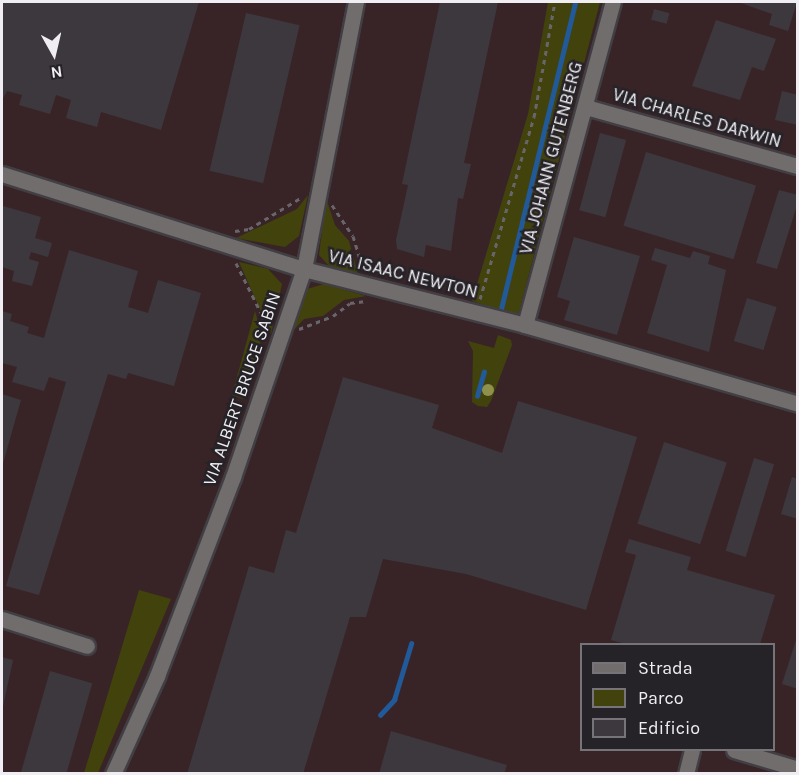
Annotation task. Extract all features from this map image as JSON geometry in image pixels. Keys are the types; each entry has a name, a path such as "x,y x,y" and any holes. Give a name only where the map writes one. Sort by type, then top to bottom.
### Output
{"street":[{"name":"VIA ALBERT BRUCE SABIN","path":"113,774 157,676 225,498 304,268 356,2"},
{"name":"VIA JOHANN GUTENBERG","path":"525,325 613,2"},
{"name":"VIA CHARLES DARWIN","path":"585,107 798,166"},
{"name":"VIA ISAAC NEWTON","path":"2,174 304,268 525,325 798,404"},
{"path":"2,619 87,646"},
{"path":"686,774 692,751"},
{"path":"737,751 798,769"}],"path":[{"path":"478,306 534,117 555,2"},
{"path":"230,231 249,229 298,204 305,190"},
{"path":"330,198 353,236 367,273"},
{"path":"232,261 237,263 263,317 263,340"},
{"path":"293,339 307,324 333,316 350,303 372,300"}],"shaded area":[{"path":"2,2 797,2 797,773 2,774"}],"green space":[{"path":"548,2 600,2 518,316 472,301 528,114"},
{"path":"308,195 299,236 285,247 236,238 297,209"},
{"path":"326,198 335,225 349,241 358,274 331,268 319,255"},
{"path":"239,262 268,269 282,284 271,334"},
{"path":"324,284 366,296 344,300 323,316 304,319 290,334 307,289"},
{"path":"255,311 262,337 243,399 232,395"},
{"path":"498,335 511,340 512,345 491,401 487,407 478,406 472,402 473,351 468,341 494,348"},
{"path":"139,590 171,599 98,773 84,773"}],"building":[{"path":"2,2 199,2 161,130 101,112 97,127 66,118 71,100 56,95 50,114 19,105 22,95 7,91 2,100"},
{"path":"440,2 498,2 464,163 471,164 463,199 458,198 451,251 426,245 424,257 397,249 396,240 408,185 402,184"},
{"path":"738,2 797,2 788,31 769,25 772,14"},
{"path":"654,9 669,13 667,24 651,20"},
{"path":"246,13 300,25 263,183 210,171"},
{"path":"716,20 776,39 764,71 752,67 740,100 692,86"},
{"path":"782,91 798,95 798,125 775,120"},
{"path":"600,133 626,140 605,217 579,210"},
{"path":"646,152 756,186 733,259 623,226"},
{"path":"779,190 798,195 798,202 777,269 756,263"},
{"path":"3,206 41,217 35,238 52,243 48,257 31,252 29,259 39,262 32,286 12,281 14,271 2,267"},
{"path":"574,237 640,256 617,335 564,320 570,301 557,297"},
{"path":"655,248 690,258 693,251 710,256 708,264 726,270 709,352 647,333 667,265 651,260"},
{"path":"69,250 138,271 128,307 148,313 158,280 201,293 174,386 128,373 126,379 108,374 39,595 6,586 66,382 49,377 44,391 12,382 17,367 2,363 2,311 12,314 10,321 29,327 27,333 44,338"},
{"path":"747,298 777,307 763,350 734,341"},
{"path":"343,377 439,405 432,428 502,453 518,401 637,437 586,610 466,574 383,559 366,617 350,617 303,774 187,774 249,566 274,573 286,530 296,533"},
{"path":"2,394 21,400 2,467"},
{"path":"664,442 727,462 700,544 637,524"},
{"path":"754,458 774,464 746,557 726,551"},
{"path":"792,477 798,479 798,519 781,514"},
{"path":"629,539 691,557 687,570 775,595 760,643 622,643 611,640 636,555 625,552"},
{"path":"798,637 798,689 782,684"},
{"path":"2,657 13,660 2,711"},
{"path":"50,671 92,683 66,774 21,774"},
{"path":"391,731 507,765 504,774 379,774"}],"waterway":[{"path":"501,309 575,2"},
{"path":"477,396 484,372"},
{"path":"380,715 394,700 411,644"}]}
